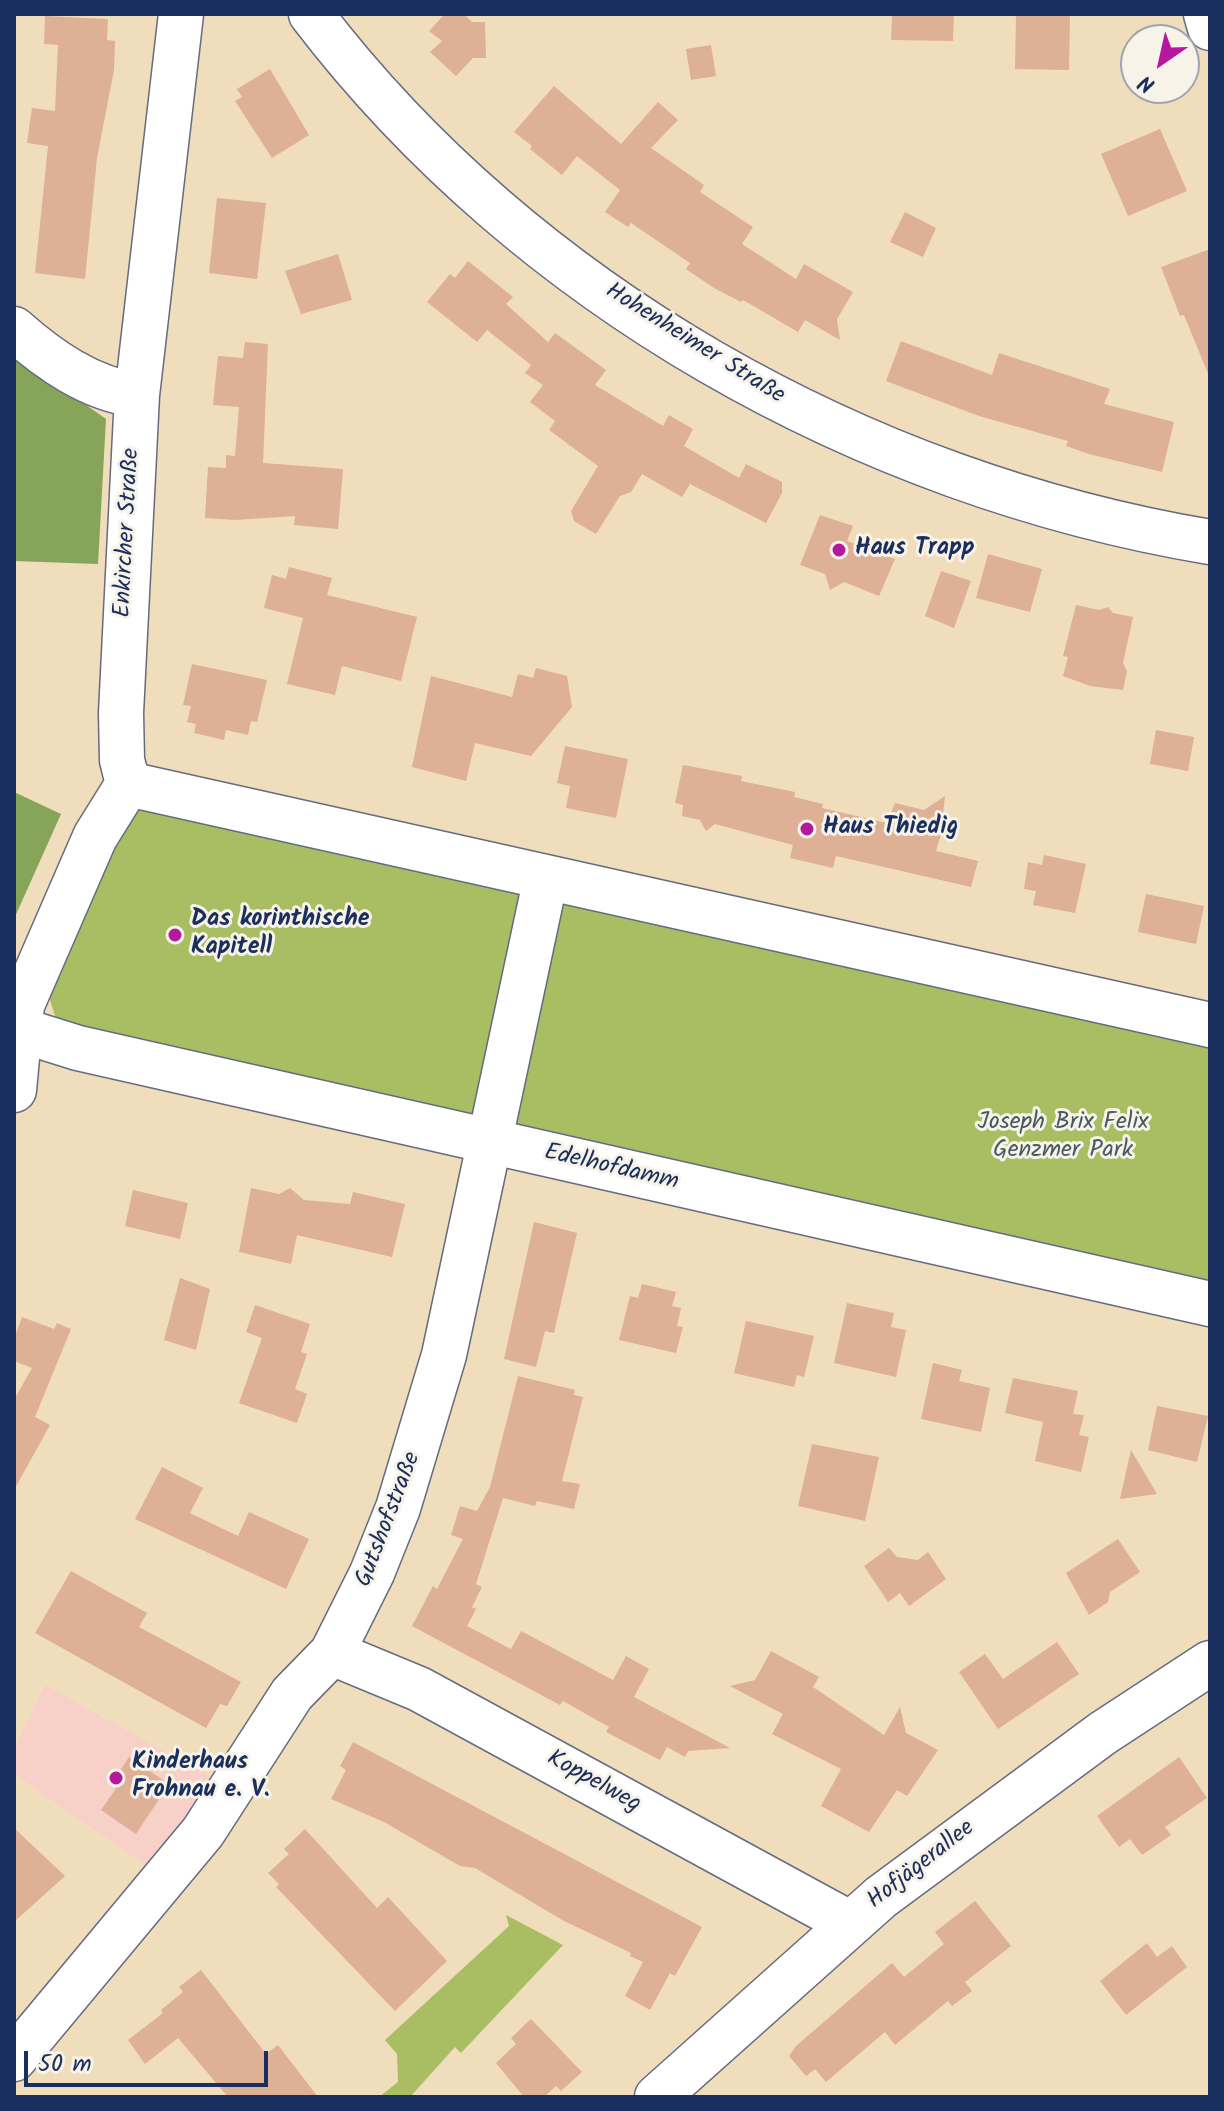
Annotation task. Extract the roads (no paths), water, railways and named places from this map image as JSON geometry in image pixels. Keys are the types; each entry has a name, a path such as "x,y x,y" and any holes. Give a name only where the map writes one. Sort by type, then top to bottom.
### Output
{"street":[{"name":"Enkircher Straße","path":"128,784 122,760 121,713 137,395 181,14"},
{"name":"Hohenheimer Straße","path":"311,14 359,72 436,153 499,210 565,263 714,364 842,430 1024,501 1210,542"},
{"path":"1206,14 1210,28"},
{"path":"14,329 74,374 114,392 137,395"},
{"path":"14,1090 17,1029 22,1005 95,837 128,784 1210,1025"},
{"name":"Gutshofstraße","path":"14,2059 203,1832 292,1694 332,1653 372,1573 422,1432 444,1355 546,877"},
{"name":"Edelhofdamm","path":"17,1029 78,1048 1210,1304"},
{"name":"Koppelweg","path":"332,1653 419,1689 849,1923"},
{"name":"Hofjägerallee","path":"657,2097 849,1923 1103,1733 1210,1663"}],"place":[{"name":"Haus Trapp","path":"839,550"},
{"name":"Haus Thiedig","path":"807,829"},
{"name":"Das korinthische Kapitell","path":"175,935"},
{"name":"Kinderhaus Frohnau e. V.","path":"116,1778"}],"park label":[{"name":"Joseph Brix Felix Genzmer Park","path":"1063,1138"}]}
